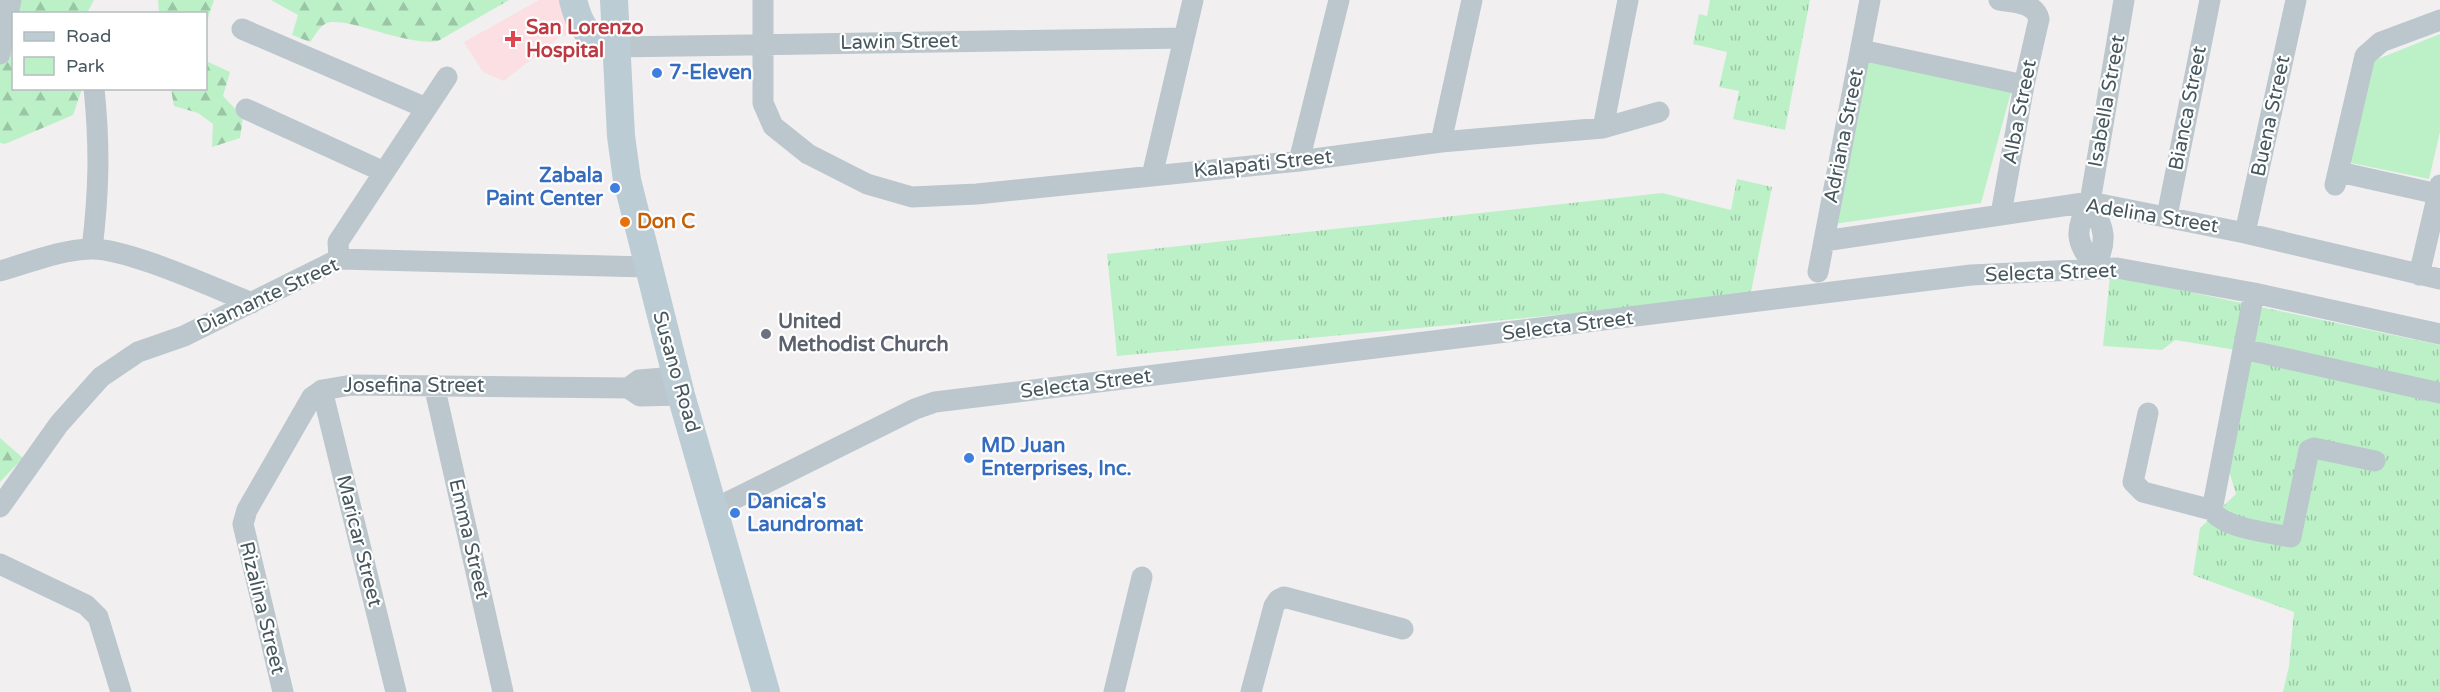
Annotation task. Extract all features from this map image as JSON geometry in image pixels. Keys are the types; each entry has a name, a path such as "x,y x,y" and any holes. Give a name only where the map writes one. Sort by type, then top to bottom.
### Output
{"main road":[{"path":"573,0 580,26 590,36 615,47"},
{"name":"Susano Road","path":"614,0 615,47 624,165 647,267 679,386 716,508 766,692"}],"street":[{"path":"0,54 11,0"},
{"name":"Kalapati Street","path":"763,0 763,103 773,126 808,154 867,184 899,195 925,197 1152,176 1299,161 1440,142 1603,128 1659,111"},
{"path":"1152,176 1193,0"},
{"path":"1299,161 1339,0"},
{"path":"1440,142 1472,0"},
{"path":"1603,128 1628,0"},
{"name":"Adriana Street","path":"1818,272 1870,0"},
{"name":"Alba Street","path":"1999,0 2030,7 2037,11 2039,19 2024,85 2001,214"},
{"name":"Isabella Street","path":"2095,267 2082,251 2078,224 2090,202 2124,0"},
{"name":"Bianca Street","path":"2167,216 2210,0"},
{"name":"Buena Street","path":"2245,232 2296,0"},
{"path":"2419,275 2439,190 2337,179 2365,56 2369,50 2381,42 2440,20"},
{"path":"242,29 426,108"},
{"name":"Lawin Street","path":"615,47 1184,38"},
{"path":"1861,50 2024,85"},
{"path":"339,259 338,242 447,77"},
{"path":"92,249 99,190 100,147 94,90"},
{"path":"246,108 384,172"},
{"name":"Adelina Street","path":"1824,241 2090,202 2245,232 2440,279"},
{"path":"0,272 60,253 92,249 129,257 252,303"},
{"name":"Diamante Street","path":"0,507 59,424 100,377 138,352 184,336 339,259 647,267"},
{"name":"Selecta Street","path":"716,508 915,409 935,402 1971,275 2095,267 2117,268 2254,293 2440,334"},
{"path":"2212,510 2254,293"},
{"path":"2243,349 2440,393"},
{"name":"Josefina Street","path":"243,524 247,510 298,417 312,397 322,390 352,385 628,388 640,396 679,386"},
{"name":"Emma Street","path":"434,385 503,692"},
{"name":"Maricar Street","path":"322,390 396,692"},
{"path":"2148,413 2133,482 2137,488 2144,492 2212,510 2225,522 2290,537 2309,450 2314,448 2375,461"},
{"name":"Rizalina Street","path":"243,524 283,692"},
{"path":"0,564 86,605 98,617 121,692"},
{"path":"1113,692 1142,577"},
{"path":"1251,692 1278,600 1284,597 1403,629"}],"shaded area":[{"name":"San Lorenzo Hospital","path":"539,0 565,0 576,34 561,36 504,81 483,72 464,42"}],"green space":[{"path":"11,0 94,0 88,12 12,12 12,90 82,90 73,115 5,144 0,143 0,9"},
{"path":"158,0 214,0 207,21 207,12 159,12"},
{"path":"271,0 509,0 438,41 424,42 334,22 323,25 310,42 292,35 298,15"},
{"path":"1710,0 1810,0 1785,130 1733,119 1739,91 1719,87 1727,52 1693,44 1699,14 1707,16"},
{"path":"2440,34 2440,132 2429,179 2346,162 2368,63"},
{"path":"1862,59 2011,92 1981,203 1834,224"},
{"path":"207,61 230,72 223,96 243,117 240,138 212,147 213,124 198,113 174,106 171,90 207,90"},
{"path":"1737,179 1772,187 1750,297 1117,356 1107,254 1662,193 1731,210"},
{"path":"2110,275 2440,345 2440,692 2283,692 2289,666 2294,612 2193,575 2200,528 2236,494 2225,458 2236,350 2175,340 2162,350 2103,346"},
{"path":"0,438 23,458 0,482"}],"place":[{"name":"San Lorenzo Hospital","path":"513,39"},
{"name":"7-Eleven","path":"657,73"},
{"name":"Zabala Paint Center","path":"615,188"},
{"name":"Don C","path":"625,222"},
{"name":"United Methodist Church","path":"766,334"},
{"name":"MD Juan Enterprises, Inc.","path":"969,458"},
{"name":"Danica's Laundromat","path":"735,513"}]}
